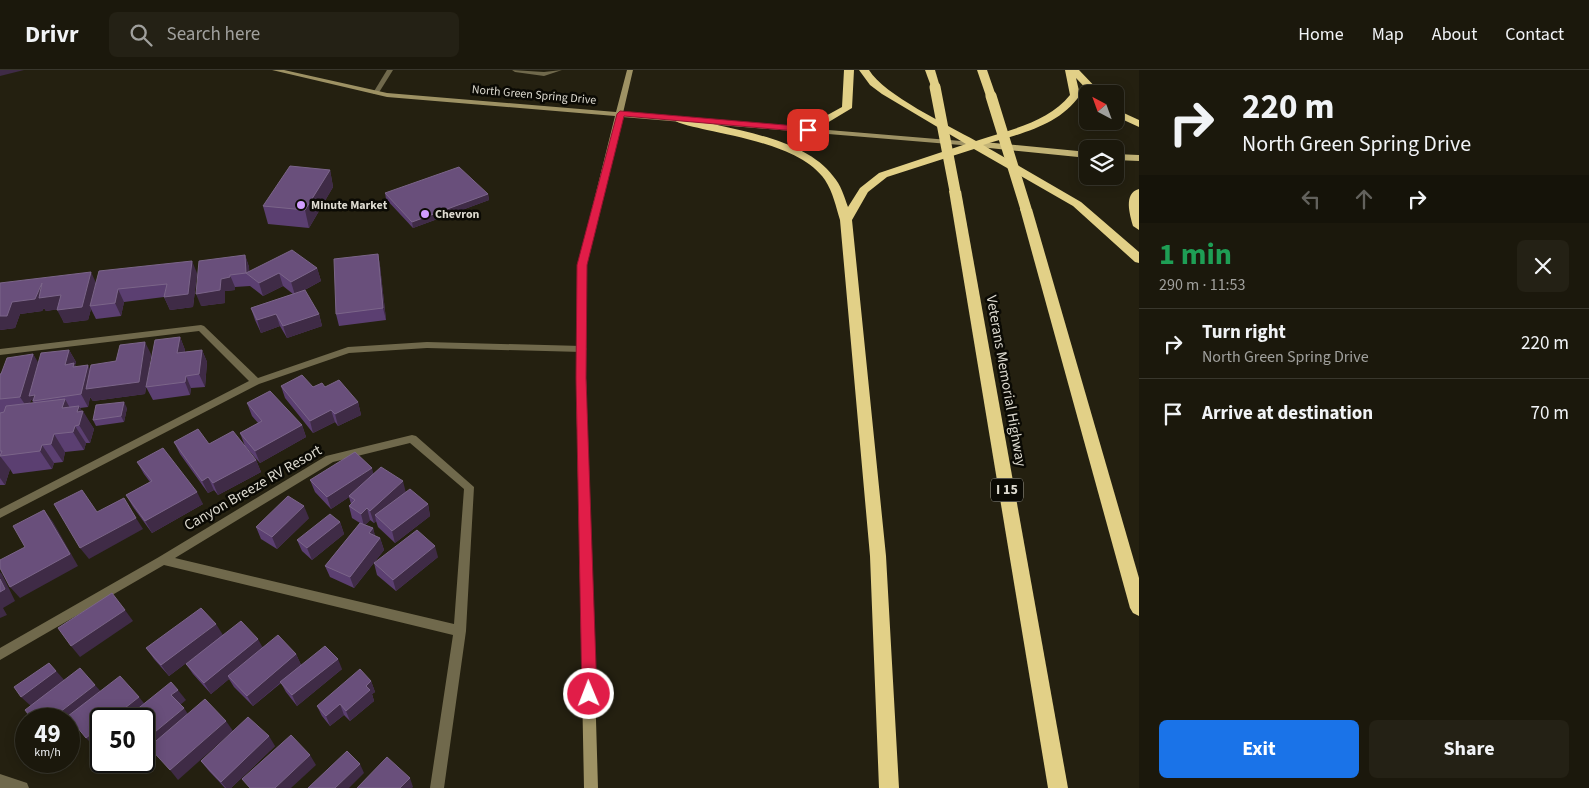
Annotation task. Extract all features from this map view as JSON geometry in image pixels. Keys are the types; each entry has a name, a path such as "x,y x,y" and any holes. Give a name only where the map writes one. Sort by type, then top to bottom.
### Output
{"highway":[{"path":"808,130 847,108 849,70"},
{"path":"864,70 868,78 880,89 1077,204 1139,259"},
{"name":"Veterans Memorial Highway","path":"930,70 955,191 1058,788"},
{"path":"982,70 1026,209 1139,608"},
{"path":"846,220 864,190 883,175 1043,122 1066,107 1075,95 1070,70"},
{"path":"1074,70 1088,85"},
{"path":"1124,116 1139,124"},
{"path":"676,118 775,144 813,164 827,175 831,181 846,220 878,556 889,788"},
{"path":"1139,192 1133,206 1139,226"}],"main road":[{"name":"North Green Spring Drive","path":"275,70 376,93 973,144"},
{"path":"592,788 582,350 582,265 630,70"},
{"path":"973,144 1079,154"},
{"path":"1124,157 1139,158"}],"street":[{"path":"376,93 390,70"},
{"path":"515,70 544,74 559,70"},
{"path":"0,352 201,328 256,382"},
{"path":"0,514 256,382 348,350 427,345 582,350"},
{"name":"Canyon Breeze RV Resort","path":"0,654 163,560 330,459 412,439 469,487 460,631 437,788"},
{"path":"163,560 460,631"},
{"path":"0,781 22,788"}],"building":[{"path":"290,166 330,170 305,210 263,206"},
{"name":"Chevron","path":"459,167 488,194 412,222 385,193"},
{"path":"292,250 317,268 291,282 279,273 259,283 246,273"},
{"path":"378,254 383,308 336,314 334,259"},
{"path":"245,255 246,273 230,275 230,277 221,279 220,290 196,294 199,261"},
{"path":"192,261 188,294 164,297 167,284 118,289 115,303 90,306 99,271"},
{"path":"91,272 82,307 57,310 61,295 39,298 42,283 35,299 12,302 7,316 0,316 0,283"},
{"path":"305,290 319,314 283,326 276,314 257,320 251,308"},
{"path":"180,337 177,353 202,350 199,374 186,376 185,382 146,387 155,340"},
{"path":"145,342 139,382 86,389 91,365 116,361 120,345"},
{"path":"69,350 65,365 74,363 73,367 88,365 81,394 33,401 35,395 29,396 41,353"},
{"path":"33,354 20,397 0,399 0,374 7,358"},
{"path":"302,375 313,387 322,383 325,387 339,380 358,402 335,414 331,410 310,421 281,386"},
{"path":"270,391 302,425 255,451 240,433 262,421 247,403"},
{"path":"65,399 62,408 79,406 77,412 83,411 79,425 75,426 73,432 54,434 51,444 42,445 40,451 0,456 2,451 0,451 0,413 4,412 6,406"},
{"path":"124,402 121,416 93,420 96,405"},
{"path":"198,429 209,444 233,431 256,460 213,483 208,477 202,481 174,442"},
{"path":"163,448 197,492 145,521 126,495 152,481 137,462"},
{"path":"355,452 372,468 327,497 310,480"},
{"path":"381,467 403,481 370,511 367,508 361,514 349,506 355,500 349,496"},
{"path":"410,489 428,504 392,531 375,515"},
{"path":"82,490 97,512 124,498 136,518 80,548 54,504"},
{"path":"288,496 304,506 272,537 256,527"},
{"path":"44,510 70,554 10,587 0,568 0,560 25,547 13,526"},
{"path":"330,514 340,522 307,548 297,540"},
{"path":"360,523 373,528 369,533 380,538 350,577 325,566"},
{"path":"417,530 435,546 393,580 374,563"},
{"path":"0,579 5,589 0,592"},
{"path":"112,593 125,610 71,646 58,628"},
{"path":"201,608 216,624 161,665 146,648"},
{"path":"241,621 258,639 204,683 186,664"},
{"path":"278,635 296,654 247,696 228,676"},
{"path":"325,646 338,659 292,695 280,682"},
{"path":"49,663 56,671 21,697 14,687"},
{"path":"80,668 95,685 65,708 28,708"},
{"path":"360,669 371,681 366,686 370,690 346,711 340,704 326,716 317,706"},
{"path":"120,676 139,697 125,708 90,708 90,735 86,738 80,731 80,708 78,708"},
{"path":"171,682 178,690 171,695 184,708 155,732 155,708 139,708"},
{"path":"205,699 226,721 170,770 155,754 155,742"},
{"path":"248,717 269,736 221,782 201,761"},
{"path":"291,735 310,755 275,788 250,788 242,779"},
{"path":"347,751 360,764 335,788 308,788"},
{"path":"387,757 410,778 400,788 357,788"}],"place":[{"name":"Minute Market","path":"301,205"},
{"name":"Chevron","path":"425,214"}],"route":[{"path":"589,694 581,378 582,265 620,114 808,130"}]}
